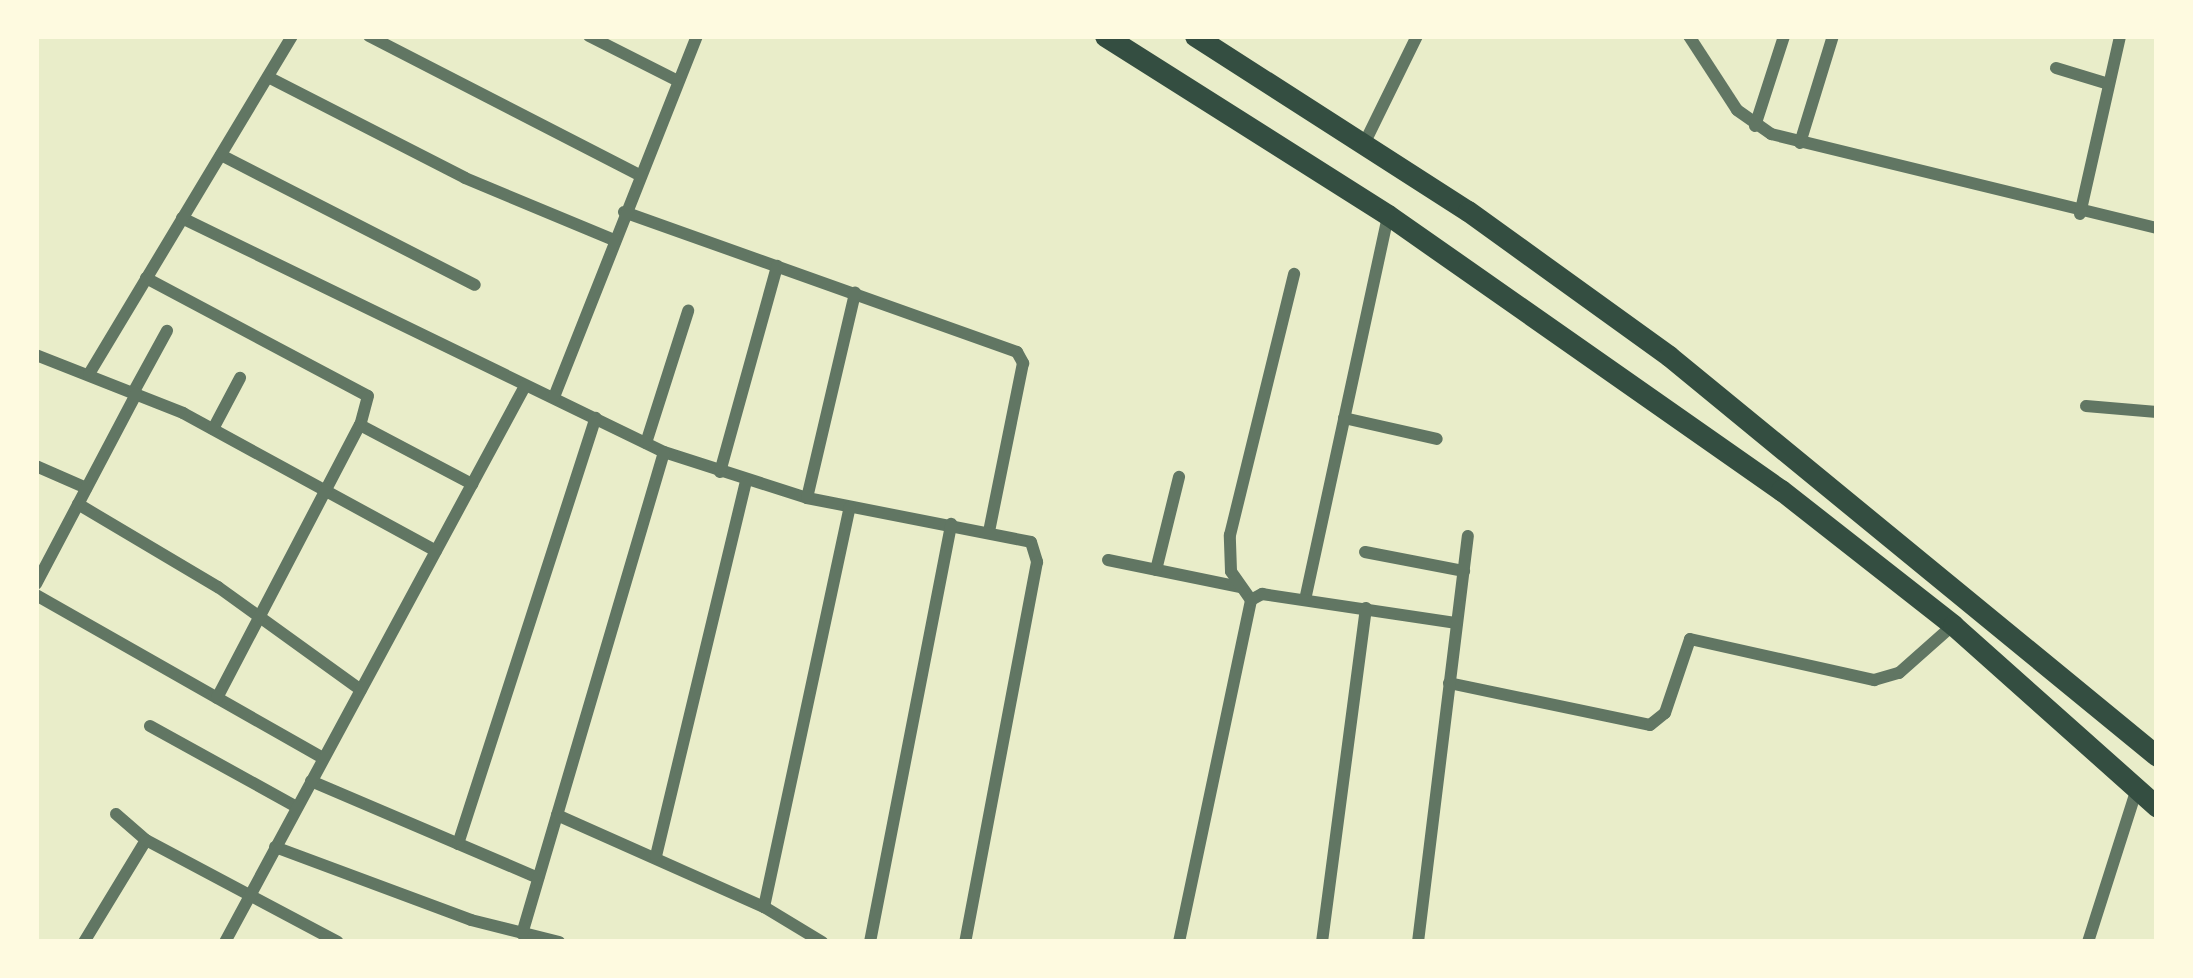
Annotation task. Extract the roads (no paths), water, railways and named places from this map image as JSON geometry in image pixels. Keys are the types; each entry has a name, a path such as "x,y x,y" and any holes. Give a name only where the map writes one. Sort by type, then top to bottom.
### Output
{"main road":[{"path":"1105,36 1388,215 1781,490 1953,626 2157,807"},
{"path":"1195,36 1365,142 1669,356 2157,756"},
{"path":"1986,655 2008,631"}],"street":[{"path":"89,374 292,36"},
{"path":"369,36 638,175"},
{"path":"589,36 676,80"},
{"path":"554,397 638,175 697,36"},
{"path":"1365,142 1417,36"},
{"path":"1755,126 1784,36"},
{"path":"1800,143 1833,36"},
{"path":"2080,214 2120,36"},
{"path":"1692,39 1755,126 1800,143 2080,214 2157,228"},
{"path":"2056,68 2110,84"},
{"path":"268,77 465,178 614,240"},
{"path":"221,155 475,285"},
{"path":"625,212 1021,357 989,531"},
{"path":"1305,600 1388,215"},
{"path":"182,218 664,452 807,498 1031,542 1037,562 965,942"},
{"path":"720,472 778,266"},
{"path":"1294,274 1230,535 1239,586 1252,600 1305,600 1457,623"},
{"path":"146,278 368,396 360,425 217,698"},
{"path":"807,498 855,293"},
{"path":"646,443 688,311"},
{"path":"36,584 167,332"},
{"path":"36,355 213,429 436,550"},
{"path":"213,429 240,378"},
{"path":"225,942 525,386"},
{"path":"2086,406 2157,412"},
{"path":"458,844 596,418"},
{"path":"1344,418 1437,439"},
{"path":"360,425 472,484"},
{"path":"522,934 664,452"},
{"path":"36,466 86,488"},
{"path":"1156,570 1179,477"},
{"path":"656,856 746,482"},
{"path":"78,504 259,618 361,690"},
{"path":"764,907 850,507"},
{"path":"870,942 952,524"},
{"path":"1418,942 1468,536"},
{"path":"1365,552 1464,571"},
{"path":"1108,560 1239,586"},
{"path":"36,595 323,758"},
{"path":"1179,942 1252,600"},
{"path":"1322,942 1366,608"},
{"path":"1449,682 1650,725 1665,713 1682,647 1695,637 1874,680 1899,673 1953,626"},
{"path":"150,726 297,807"},
{"path":"311,781 538,878"},
{"path":"2088,942 2137,787"},
{"path":"116,814 146,840 338,942"},
{"path":"557,815 764,907 822,942"},
{"path":"84,942 146,840"},
{"path":"275,847 522,934 559,942"}]}
